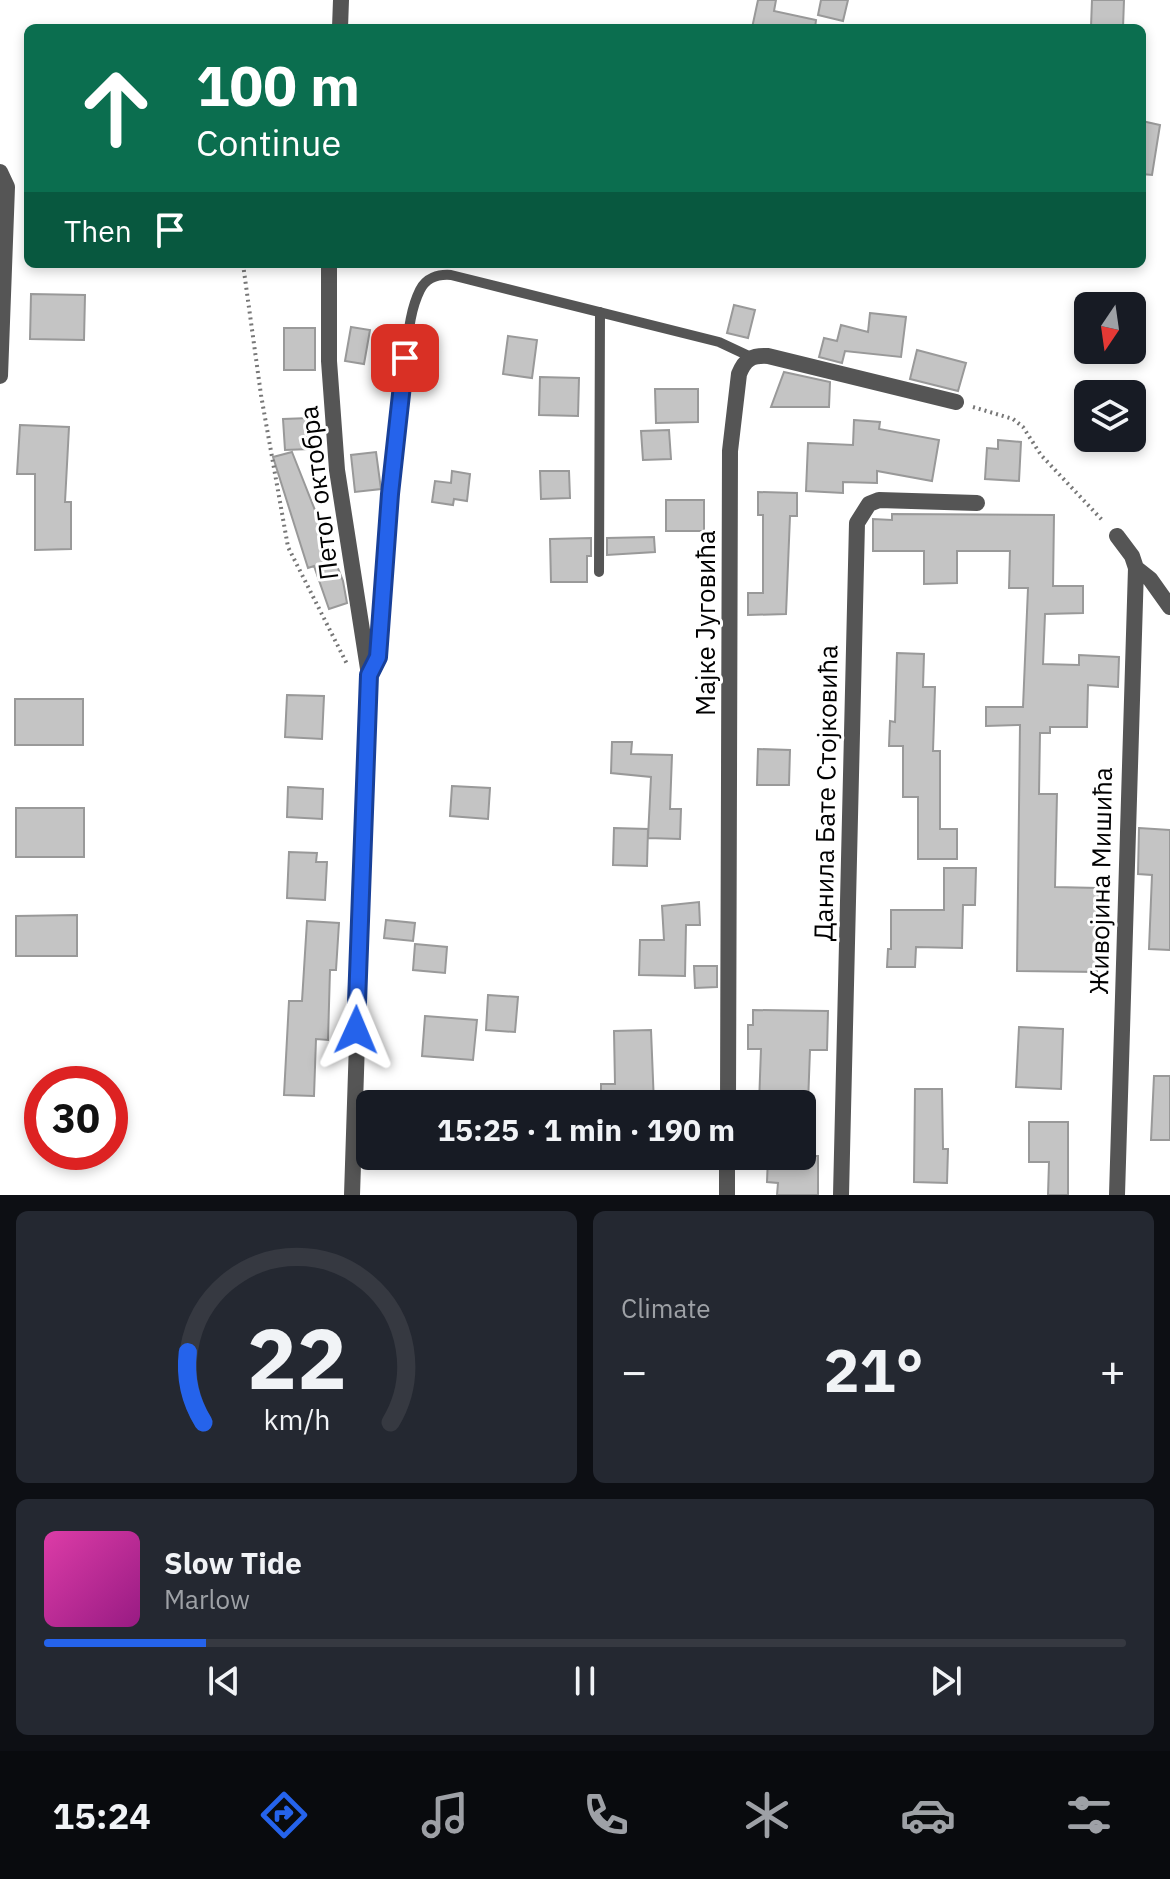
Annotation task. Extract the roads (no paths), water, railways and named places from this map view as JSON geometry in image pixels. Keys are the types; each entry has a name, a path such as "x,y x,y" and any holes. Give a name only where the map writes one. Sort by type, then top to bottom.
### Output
{"street":[{"path":"340,24 341,0"},
{"path":"0,376 7,187 2,173"},
{"name":"Петог октобра","path":"329,268 329,361 337,470 369,675 352,1195"},
{"path":"751,357 783,358 956,402"},
{"name":"Мајке Југовића","path":"728,1090 730,451 739,374 743,363 751,357"},
{"name":"Данила Бате Стојковића","path":"841,1195 857,523 869,504 879,500 977,503"},
{"path":"1117,536 1132,556 1136,568 1150,579 1170,607"},
{"name":"Живојина Мишића","path":"1117,1195 1136,568"},
{"path":"727,1170 727,1195"}],"lane":[{"path":"369,675 378,657 400,388 410,328 421,288 440,275 451,275 719,342 751,357"},
{"path":"599,572 600,312"}]}
